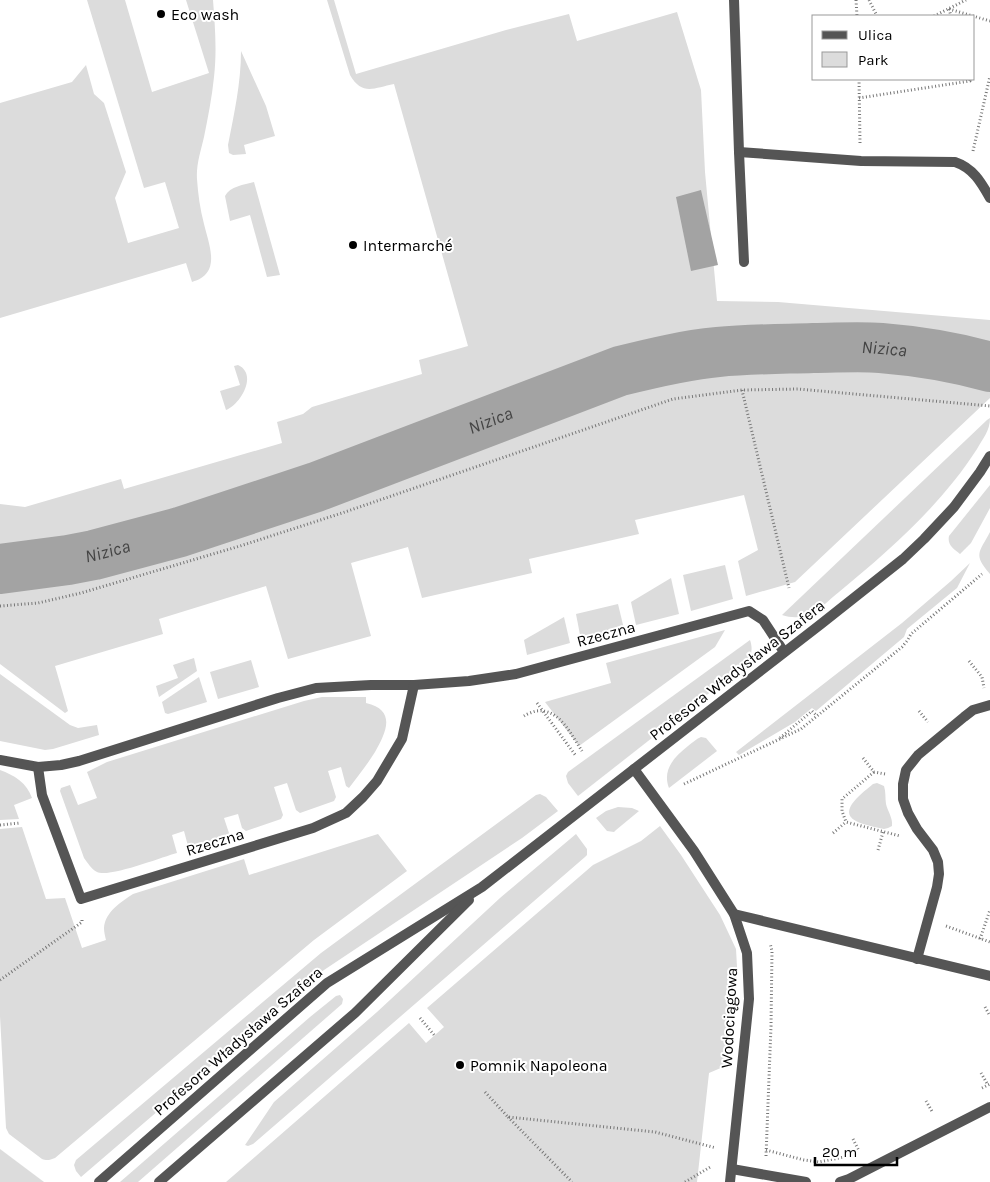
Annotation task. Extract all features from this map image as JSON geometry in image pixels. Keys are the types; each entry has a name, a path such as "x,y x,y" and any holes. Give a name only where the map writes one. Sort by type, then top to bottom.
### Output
{"street":[{"path":"729,0 735,16"},
{"path":"734,0 738,152 744,262"},
{"path":"738,152 861,161 955,162 968,168 977,177 990,198"},
{"name":"Profesora Władysława Szafera","path":"99,1182 327,983 482,887 903,559 954,507 990,456"},
{"name":"Rzeczna","path":"0,760 38,767 79,761 278,698 316,688 414,685 469,681 516,674 748,610 763,620 784,652"},
{"name":"Rzeczna","path":"81,899 313,828 346,813 377,781 402,739 414,685"},
{"path":"917,959 939,874 938,862 933,850 917,829 903,799 902,784 906,770 918,755 973,710 990,705"},
{"path":"38,767 42,795 81,899"},
{"name":"Wodociągowa","path":"634,768 694,851 734,914 747,953 749,999 730,1182"},
{"name":"Profesora Władysława Szafera","path":"159,1182 355,1013 482,887"},
{"path":"734,914 990,976"},
{"path":"840,1182 990,1107"},
{"path":"732,1169 806,1182"}],"path":[{"path":"856,0 857,15"},
{"path":"869,0 876,15"},
{"path":"936,15 966,0"},
{"path":"949,9 951,15"},
{"path":"949,9 970,15"},
{"path":"975,17 990,21"},
{"path":"968,168 990,76"},
{"path":"858,80 861,161"},
{"path":"859,98 970,80"},
{"path":"0,606 38,602 81,593 240,546 673,400 742,390 798,389 990,406"},
{"path":"742,390 789,588"},
{"path":"684,784 801,730 902,647 911,634 982,574"},
{"path":"969,661 982,678 985,694"},
{"path":"537,703 576,756"},
{"path":"524,716 536,711 548,712 560,719 582,752"},
{"path":"776,741 812,711 818,716"},
{"path":"919,711 933,728"},
{"path":"863,758 874,772 892,776"},
{"path":"846,822 842,811 842,799 874,772"},
{"path":"846,822 901,837"},
{"path":"833,833 846,822"},
{"path":"0,825 20,823"},
{"path":"878,850 883,832"},
{"path":"0,980 82,922 81,899"},
{"path":"980,939 990,910"},
{"path":"765,921 772,951 765,1175"},
{"path":"950,927 990,942"},
{"path":"985,1007 990,1016"},
{"path":"420,1018 435,1036"},
{"path":"980,1089 989,1084 981,1073"},
{"path":"485,1092 572,1182"},
{"path":"926,1101 932,1113 940,1109"},
{"path":"508,1117 655,1132 734,1152"},
{"path":"853,1139 859,1151"},
{"path":"766,1150 819,1162 850,1156"},
{"path":"685,1182 734,1152"}],"green space":[{"path":"87,0 125,0 152,92 209,73 186,0 213,0 215,67 210,107 197,174 200,207 210,249 210,266 207,273 192,282 186,263 0,318 0,103 72,82 86,65 94,94 104,103 126,172 115,198 128,243 179,228 165,182 144,188"},
{"path":"327,0 334,0 356,74 506,30 569,14 577,41 677,12 701,90 705,172 717,301 778,302 990,320 990,357 933,344 810,336 688,339 637,350 305,481 244,503 75,543 0,554 0,504 25,507 121,479 124,489 282,443 277,422 303,414 312,407 422,374 419,360 468,346 394,84 369,89 359,86 355,82 350,75"},
{"path":"241,51 266,106 275,136 244,145 246,154 233,155 229,153 228,145 235,110"},
{"path":"254,182 280,275 267,277 250,215 230,221 225,196 234,188"},
{"path":"853,356 922,361 990,375 990,398 795,582 746,596 738,561 758,550 744,495 635,520 639,534 529,559 532,573 422,598 408,547 351,563 371,636 288,659 266,586 159,619 163,634 55,666 68,711 65,713 0,664 0,577 96,563 182,540 479,437 624,380 651,372 717,361"},
{"path":"238,365 244,369 247,375 247,382 237,402 226,410 220,391 240,385 234,366"},
{"path":"990,418 986,434 963,469 914,526 817,610 802,617 782,615 987,420"},
{"path":"990,485 990,508 971,543 960,554 950,544 949,536"},
{"path":"990,532 990,574 981,562 980,553"},
{"path":"970,563 957,588 907,629 904,637 816,711 812,708 795,722 739,755 736,752 902,623"},
{"path":"725,565 733,599 691,611 683,575"},
{"path":"671,578 679,614 636,625 631,602"},
{"path":"618,604 624,629 581,640 576,614"},
{"path":"564,617 570,643 527,655 524,640"},
{"path":"725,630 715,647 579,746 545,702 611,683 606,663"},
{"path":"750,640 751,653 745,665 578,796 568,783 566,776 568,772"},
{"path":"194,658 197,671 159,697 156,686 178,678 173,665"},
{"path":"251,660 259,687 218,699 210,672"},
{"path":"0,674 70,725 78,728 97,725 99,735 45,750 0,741"},
{"path":"199,677 207,702 168,714 165,713 162,702"},
{"path":"322,697 366,697 366,703 376,706 382,711 386,723 383,737 375,752 349,788 346,786 341,767 328,771 336,797 334,801 300,813 296,810 287,783 274,787 283,815 281,819 246,831 242,828 238,814 224,818 229,833 228,837 192,848 188,846 184,831 172,835 177,853 112,872 97,872 91,868 84,858 60,791 61,788 70,785 78,805 97,798 87,772 107,762"},
{"path":"701,737 706,738 717,751 669,788 667,775 674,759"},
{"path":"0,770 19,780 27,788 32,798 14,805 19,819 0,820"},
{"path":"877,783 884,786 886,804 892,820 892,826 884,829 856,821 849,812 854,801 873,784"},
{"path":"540,794 546,797 558,811 522,838 315,976 81,1177 76,1171 74,1165 76,1160 321,953 536,795"},
{"path":"618,807 632,808 639,811 614,832 607,831 596,818 606,811"},
{"path":"660,826 720,915 736,949 737,967 730,1064 709,1073 697,1182 226,1182 409,1023 426,1043 444,1027 427,1008 593,865 641,841"},
{"path":"22,827 46,899 65,898 82,948 106,940 104,928 107,917 114,908 133,894 244,859 249,875 378,834 407,871 314,940 55,1158 45,1160 9,1134 6,1128 0,1016 0,829"},
{"path":"576,834 587,849 585,857 253,1144 245,1145 274,1102 377,1012 500,898"},
{"path":"340,995 343,999 342,1004 138,1182 120,1182 310,1017 336,996"},
{"path":"0,1149 44,1182 0,1182"}],"shaded area":[{"path":"701,190 718,265 691,271 676,197"}],"waterway":[{"name":"Nizica","path":"0,569 94,555 180,532 316,487 620,371 669,360 706,353 741,350 864,347 923,353 990,367"}],"place":[{"name":"Eco wash","path":"161,14"},
{"name":"Intermarché","path":"353,245"},
{"name":"Pomnik Napoleona","path":"460,1065"}]}
